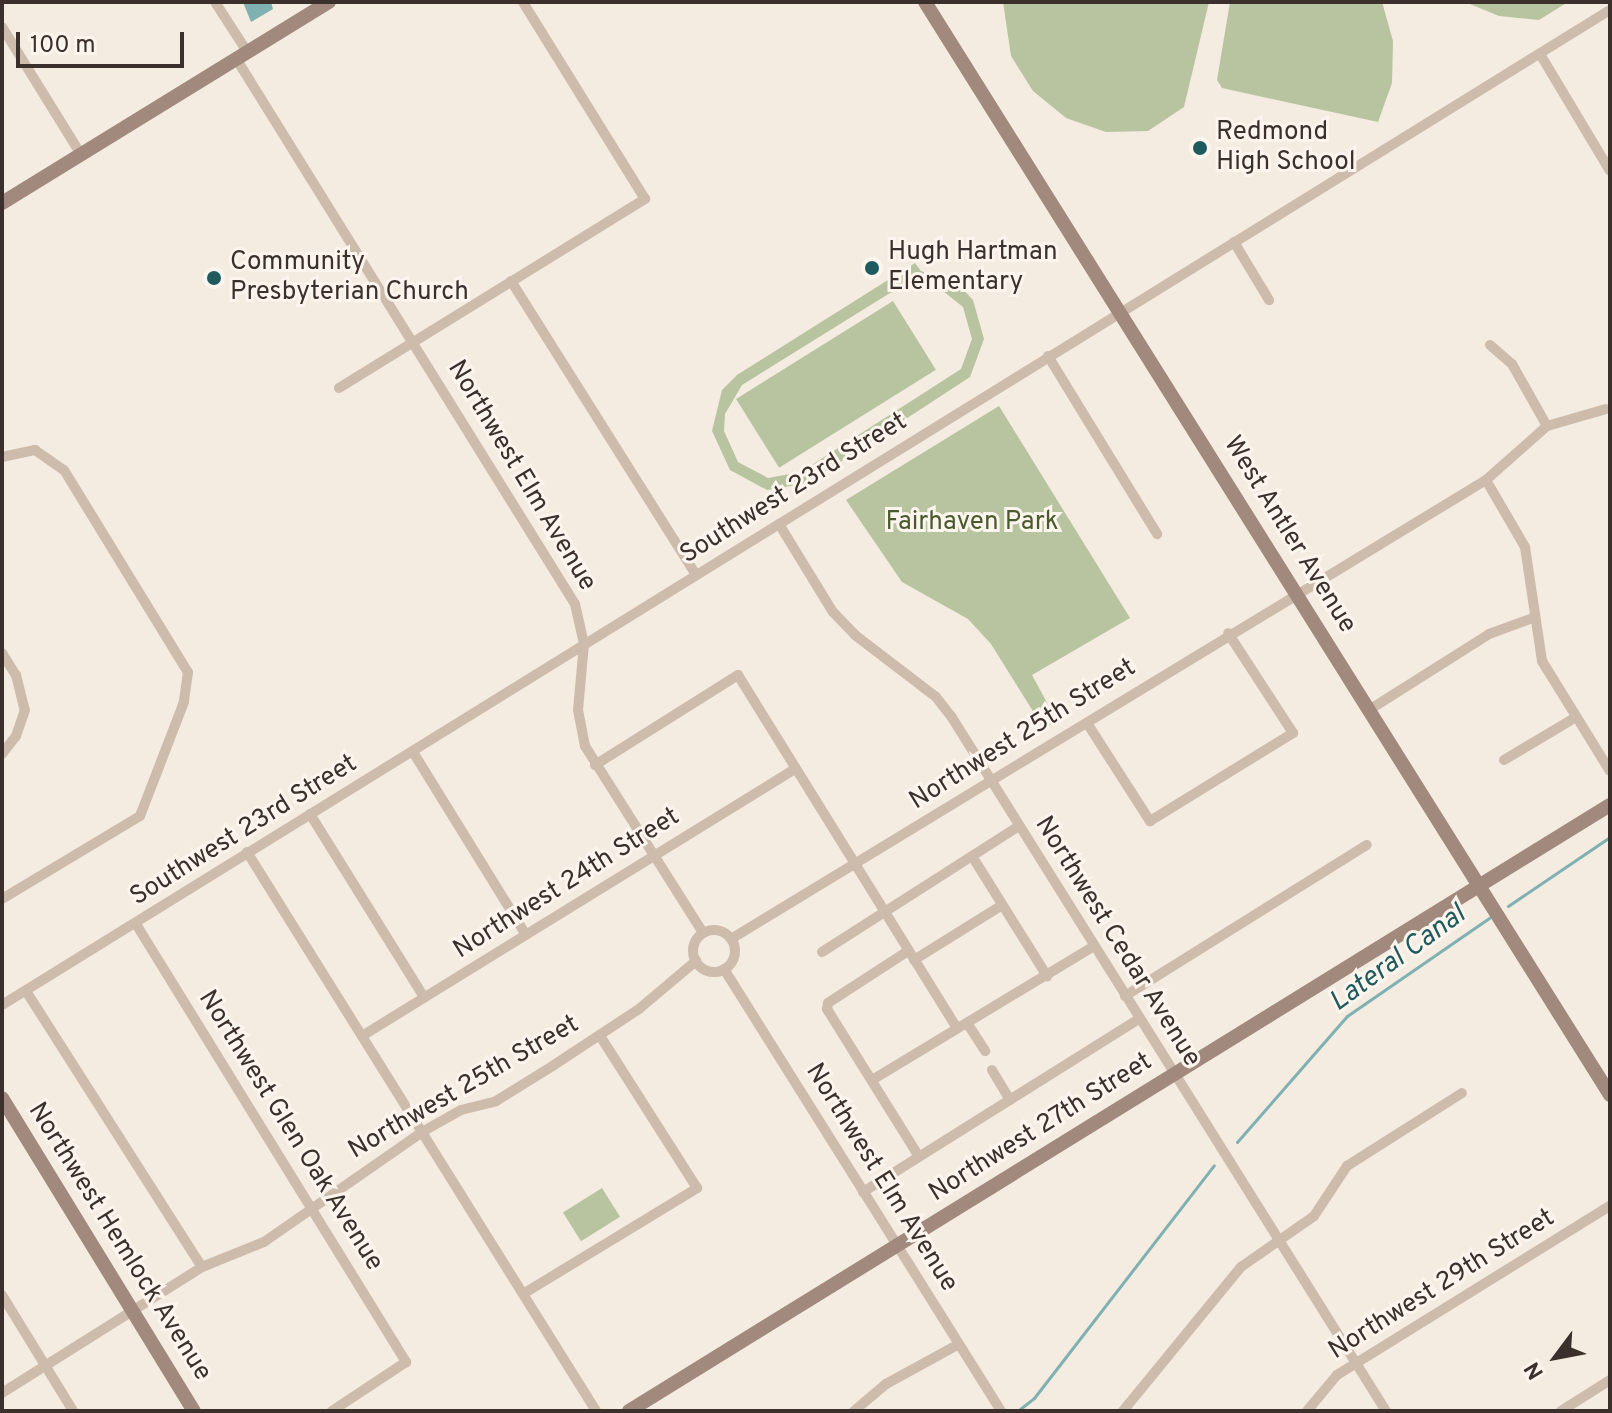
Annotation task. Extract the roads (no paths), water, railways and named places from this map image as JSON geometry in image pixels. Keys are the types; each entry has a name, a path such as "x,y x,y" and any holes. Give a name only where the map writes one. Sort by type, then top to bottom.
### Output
{"street":[{"name":"Northwest Elm Avenue","path":"215,2 242,56 413,342 575,604 584,644 579,728 595,765 703,933"},
{"path":"2,203 329,2"},
{"path":"339,388 645,199 523,2"},
{"name":"West Antler Avenue","path":"925,2 1610,1095"},
{"name":"Southwest 23rd Street","path":"2,1005 1610,10"},
{"path":"2,27 80,153"},
{"path":"1540,54 1610,171"},
{"path":"1234,242 1269,300"},
{"path":"511,281 696,575"},
{"path":"1490,345 1512,364 1547,426 1606,409"},
{"path":"1048,356 1157,534"},
{"name":"Northwest 25th Street","path":"731,939 1087,723 1228,633 1486,480 1547,426"},
{"path":"2,457 35,450 64,470 188,672 184,702 140,816 2,899"},
{"path":"1486,480 1525,547 1533,618 1542,661 1610,771"},
{"name":"Northwest Cedar Avenue","path":"779,524 833,612 855,635 936,697 1386,1411"},
{"path":"1369,710 1489,634 1533,618"},
{"path":"1087,723 1150,821 1293,733 1228,633"},
{"path":"2,653 16,675 25,710 16,736 2,754"},
{"path":"595,765 738,675 956,1027"},
{"path":"1504,760 1576,717"},
{"path":"413,752 526,935"},
{"name":"Northwest 24th Street","path":"362,1036 795,769"},
{"name":"Northwest 27th Street","path":"629,1411 1610,805"},
{"path":"310,814 424,997"},
{"path":"822,952 1019,826"},
{"path":"1125,996 1367,845"},
{"path":"247,852 596,1411"},
{"path":"972,856 1047,976"},
{"path":"919,1157 828,1003 1002,905"},
{"name":"Northwest Glen Oak Avenue","path":"136,924 406,1362 332,1411"},
{"path":"715,930 731,939 734,952 724,969 712,971 696,961 695,943 703,933 715,930"},
{"path":"872,1080 956,1027 969,1026 1094,946"},
{"name":"Northwest 25th Street","path":"2,1393 202,1267 264,1242 310,1205 422,1132 461,1110 496,1101 600,1036 696,961"},
{"name":"Northwest Elm Avenue","path":"724,969 1001,1411"},
{"path":"26,991 202,1267"},
{"path":"863,1192 1139,1019"},
{"path":"969,1026 985,1051"},
{"path":"523,1294 697,1188 600,1036"},
{"path":"992,1070 1010,1100"},
{"path":"1123,1411 1241,1267 1314,1216 1347,1166 1462,1093"},
{"name":"Northwest Hemlock Avenue","path":"2,1098 194,1411"},
{"name":"Northwest 29th Street","path":"1307,1411 1337,1375 1610,1206"},
{"path":"2,1295 73,1411"},
{"path":"854,1411 886,1384 959,1344"},
{"path":"1561,1411 1610,1380"}],"water":[{"path":"243,2 271,2 273,9 251,22"}],"waterway":[{"name":"Lateral Canal","path":"1508,906 1610,837"},
{"name":"Lateral Canal","path":"1237,1142 1347,1016 1489,918"},
{"name":"Lateral Canal","path":"1020,1409 1034,1398 1214,1165"}],"place":[{"name":"Redmond High School","path":"1200,148"},
{"name":"Hugh Hartman Elementary","path":"872,268"},
{"name":"Community Presbyterian Church","path":"214,278"}],"park label":[{"name":"Fairhaven Park","path":"972,523"}]}
